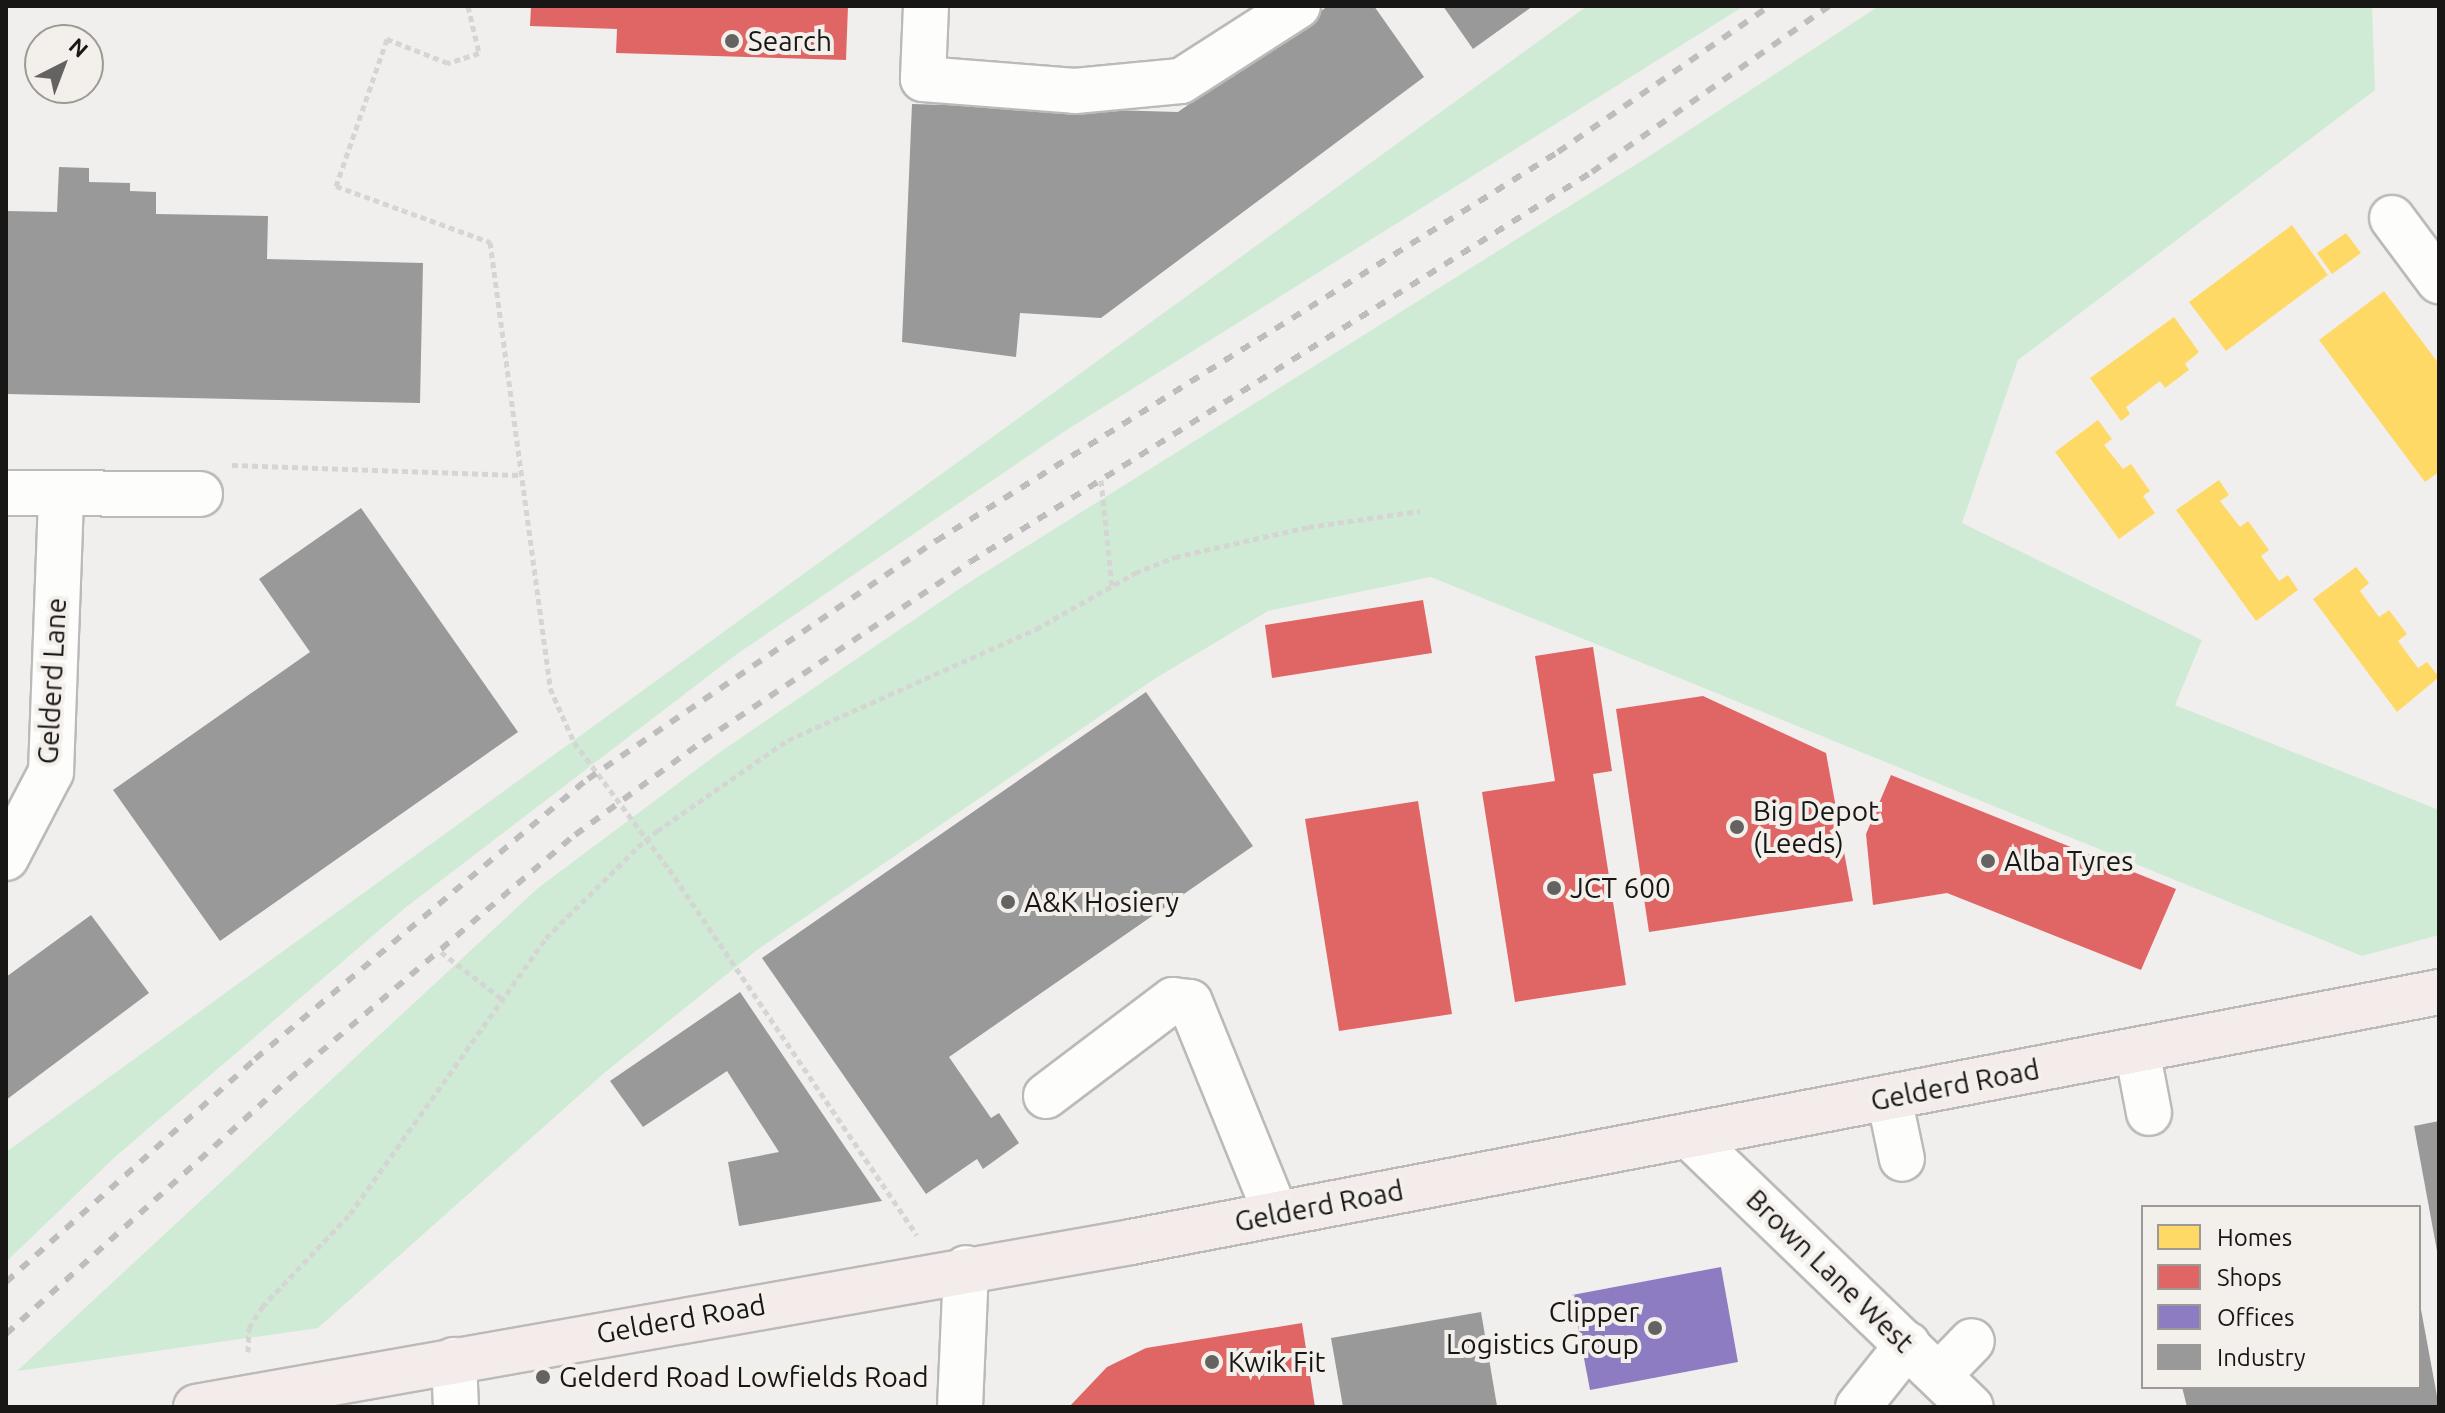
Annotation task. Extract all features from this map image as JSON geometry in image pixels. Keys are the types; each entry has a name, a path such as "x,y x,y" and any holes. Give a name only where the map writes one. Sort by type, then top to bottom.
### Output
{"main road":[{"name":"Gelderd Road","path":"196,1407 1276,1214 2439,992"}],"street":[{"path":"926,6 923,79 1075,91 1181,81 1298,6"},
{"path":"2392,218 2439,281"},
{"path":"6,493 200,494"},
{"name":"Gelderd Lane","path":"6,858 51,772 61,494"},
{"path":"1046,1096 1173,1000 1190,1002 1276,1214"},
{"path":"2137,1050 2149,1113"},
{"path":"1889,1097 1902,1159"},
{"name":"Brown Lane West","path":"1689,1136 1971,1407"},
{"path":"954,1270 960,1407"},
{"path":"1939,1375 1972,1341"},
{"path":"1858,1407 1908,1344"},
{"path":"454,1360 456,1407"}],"path":[{"path":"468,6 479,53 448,63 387,39 336,186 490,242 550,688 574,742 669,869 954,1270"},
{"path":"200,494 228,465 522,475"},
{"path":"1101,480 1112,587"},
{"path":"249,1397 247,1338 262,1307 350,1214 546,938 657,831 788,740 1022,636 1175,557 1308,527 1420,511"},
{"path":"441,952 501,998"}],"green space":[{"path":"1587,6 1744,6 1065,431 737,654 405,908 115,1157 6,1262 6,1152"},
{"path":"1879,6 2372,6 2375,90 2018,360 1962,523 2202,640 2175,705 2439,810 2439,935 2362,956 1431,577 1268,611 1156,678 757,950 603,1074 318,1328 17,1371 538,888 720,752 965,585 1651,155"}],"building: Homes":[{"path":"2292,225 2328,275 2226,351 2189,302"},
{"path":"2346,233 2361,253 2332,274 2317,253"},
{"path":"2384,291 2439,364 2439,472 2425,482 2319,340"},
{"path":"2174,317 2199,352 2185,364 2189,370 2165,388 2160,381 2126,407 2130,414 2121,421 2090,378"},
{"path":"2098,420 2112,439 2104,445 2123,469 2131,464 2150,491 2143,496 2155,513 2119,539 2055,452"},
{"path":"2219,480 2229,495 2220,501 2240,527 2248,521 2269,550 2261,556 2279,581 2288,575 2298,590 2256,621 2176,510"},
{"path":"2356,567 2369,583 2360,591 2379,617 2389,610 2407,634 2398,641 2418,668 2427,662 2439,677 2397,712 2313,599"}],"building: Shops":[{"name":"Search","path":"531,6 848,6 846,60 616,53 617,29 530,26"},
{"path":"1423,600 1432,653 1272,678 1265,625"},
{"name":"JCT 600","path":"1593,647 1612,771 1593,774 1626,985 1515,1002 1482,792 1555,781 1535,656"},
{"name":"Big Depot (Leeds)","path":"1703,696 1826,753 1853,901 1649,932 1616,709"},
{"name":"Alba Tyres","path":"1891,775 2176,889 2141,970 1947,893 1873,905 1866,834"},
{"path":"1418,801 1452,1014 1339,1031 1305,819"},
{"name":"Kwik Fit","path":"1302,1323 1315,1407 1069,1407 1107,1367 1146,1348"}],"building: Offices":[{"name":"Clipper Logistics Group","path":"1721,1267 1738,1362 1590,1390 1572,1295"}],"building: Industry":[{"path":"1328,6 1374,6 1424,77 1101,318 1020,313 1016,357 902,342 912,104 1178,112"},
{"path":"1443,6 1533,6 1473,49"},
{"path":"59,167 89,168 89,182 130,183 130,191 156,192 156,214 268,216 267,259 423,263 420,403 6,394 6,211 57,212"},
{"path":"361,508 518,732 220,941 113,790 310,652 259,579"},
{"name":"A&K Hosiery","path":"1146,692 1253,846 949,1057 991,1118 999,1113 1019,1143 983,1169 977,1159 926,1194 762,958"},
{"path":"91,915 149,993 6,1100 6,977"},
{"path":"740,992 882,1201 739,1226 728,1162 779,1152 727,1071 643,1127 610,1081"},
{"path":"2439,1121 2439,1251 2437,1251 2414,1126"},
{"path":"2421,1309 2439,1407 2187,1407 2182,1389 2421,1389"},
{"path":"1481,1312 1497,1406 1343,1407 1331,1338"}],"railway":[{"path":"6,1282 255,1059 588,779 936,541 1558,152 1770,6"},
{"path":"6,1334 289,1079 575,835 703,741 970,562 1592,172 1829,6"}],"place":[{"name":"Search","path":"732,41"},
{"name":"Big Depot (Leeds)","path":"1737,827"},
{"name":"Alba Tyres","path":"1988,861"},
{"name":"JCT 600","path":"1554,888"},
{"name":"A&K Hosiery","path":"1008,902"},
{"name":"Clipper Logistics Group","path":"1655,1328"},
{"name":"Kwik Fit","path":"1212,1362"},
{"name":"Gelderd Road Lowfields Road","path":"543,1377"}]}
